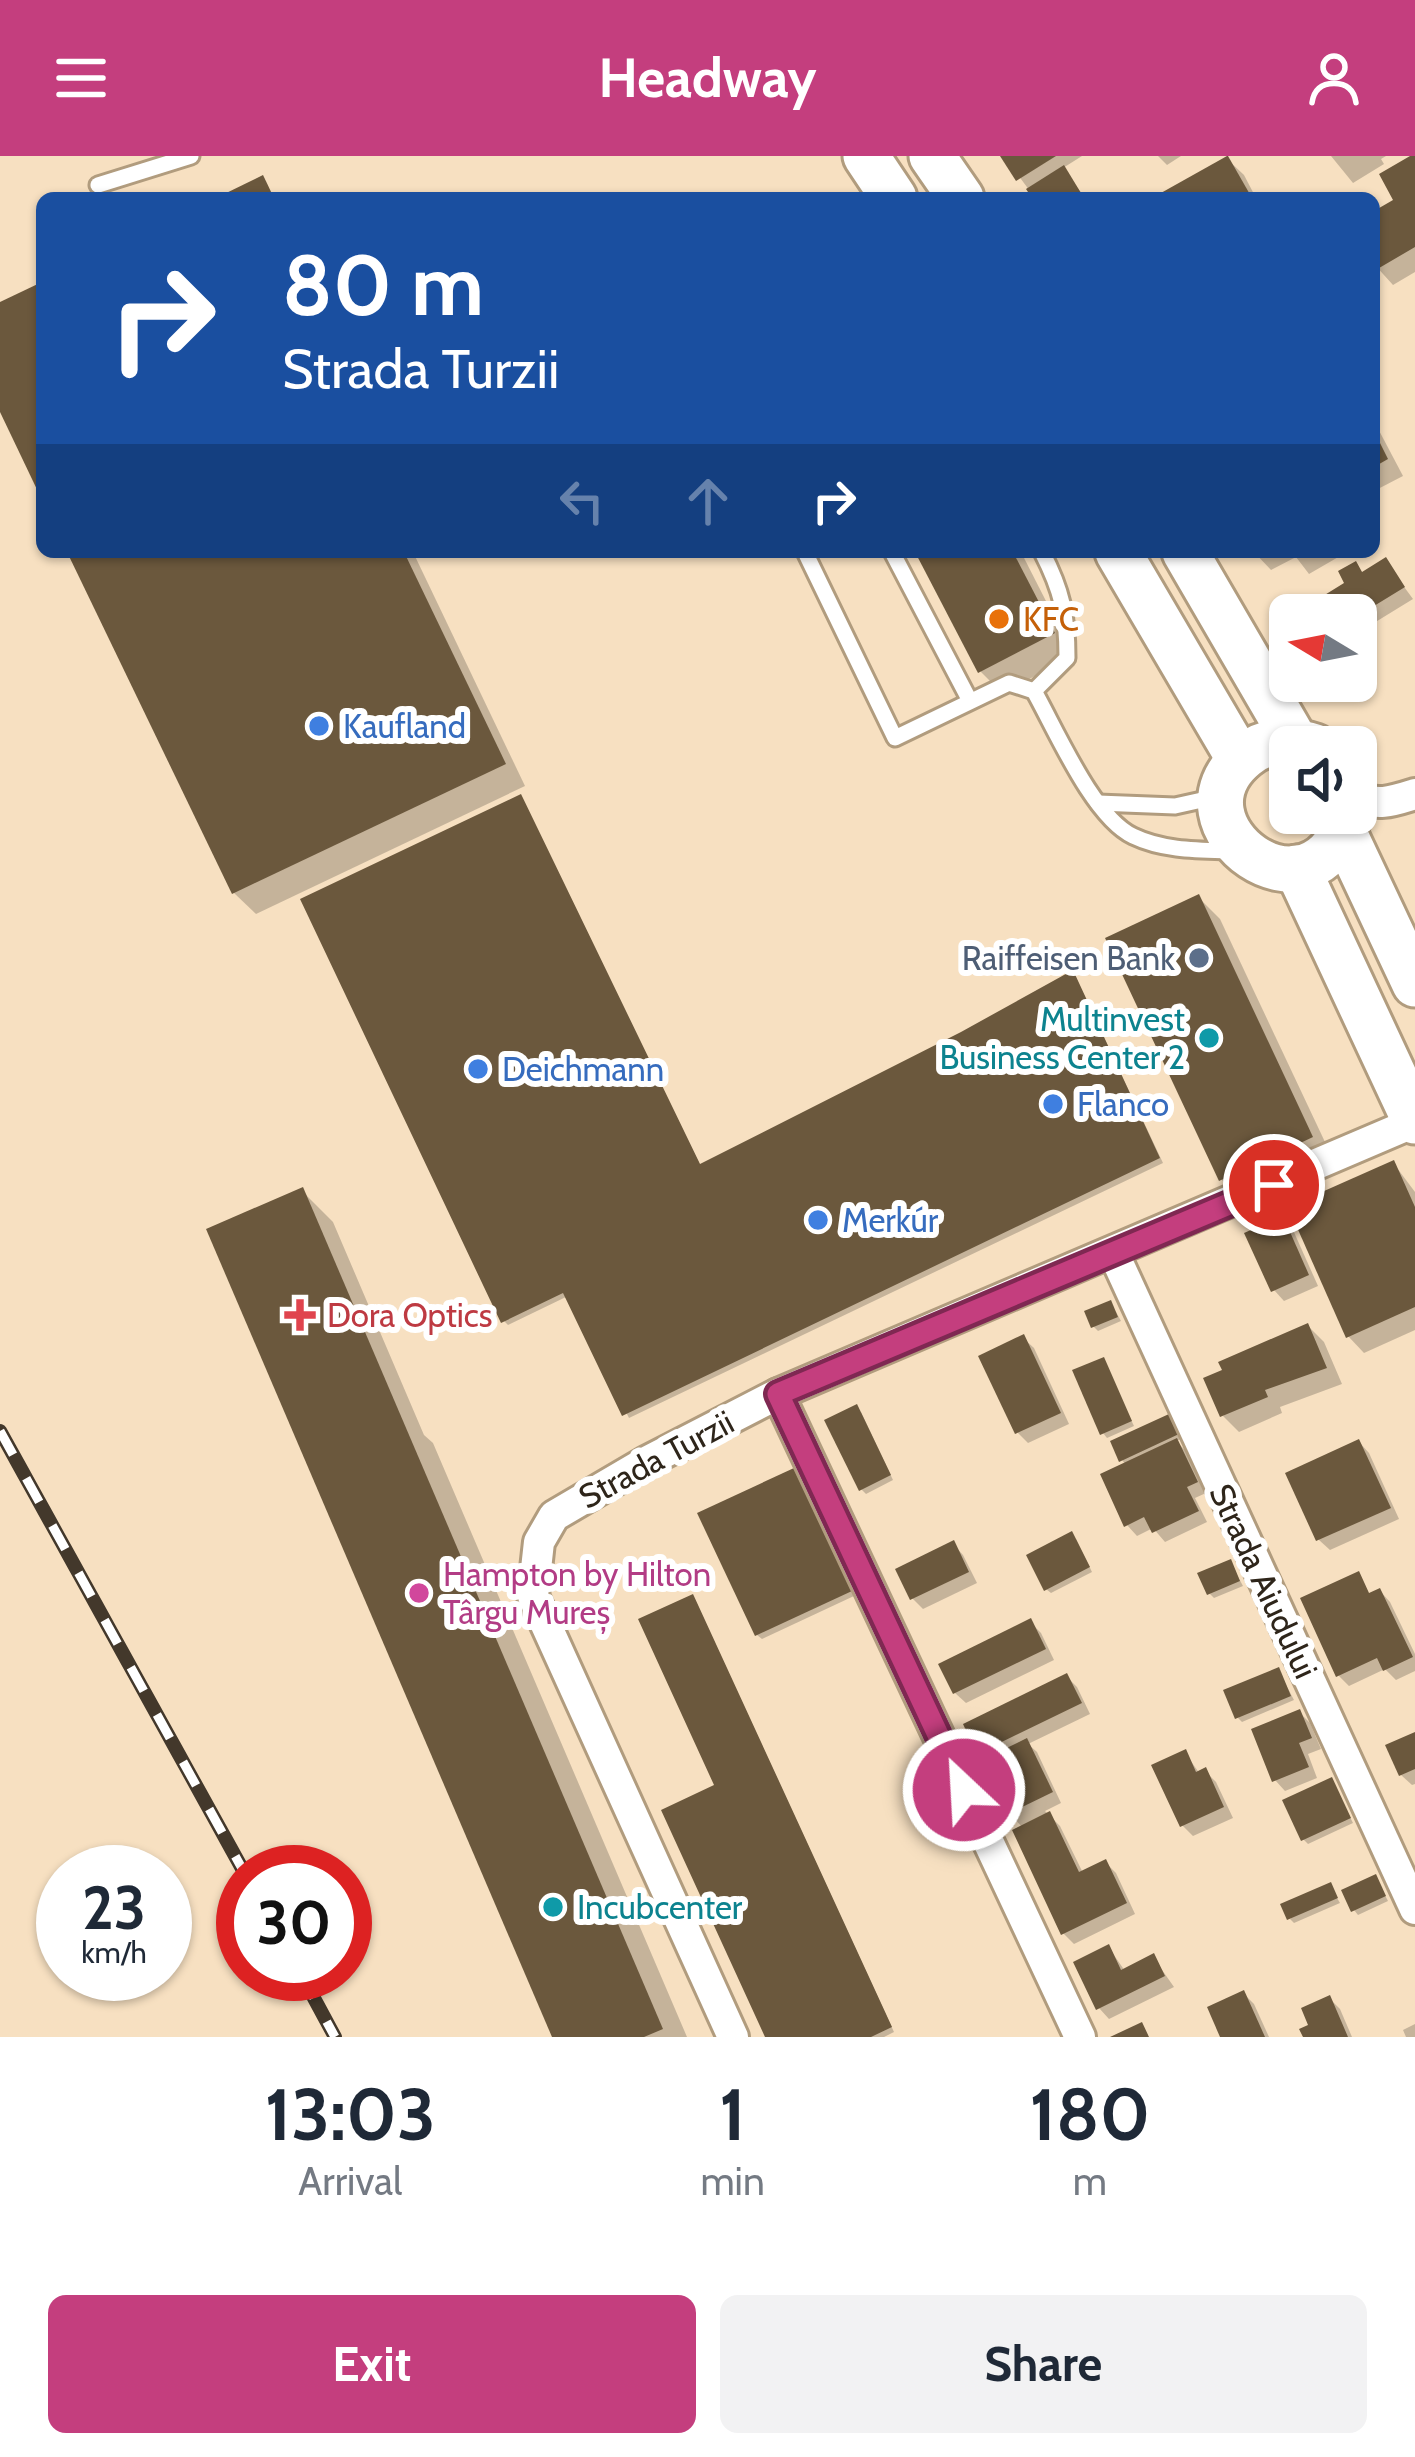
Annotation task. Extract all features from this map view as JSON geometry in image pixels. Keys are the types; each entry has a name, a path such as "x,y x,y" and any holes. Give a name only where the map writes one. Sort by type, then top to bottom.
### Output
{"main road":[{"path":"866,156 890,192"},
{"path":"932,156 957,192"},
{"path":"1121,558 1231,778"},
{"path":"1189,558 1294,726"},
{"path":"1269,743 1256,748 1231,778 1222,816 1241,851 1257,862 1297,868 1333,850 1341,834"},
{"path":"1358,834 1415,984"},
{"path":"1297,868 1415,1121"}],"street":[{"path":"1377,803 1415,794"},
{"name":"Strada Turzii","path":"733,2037 532,1596 539,1542 554,1516 778,1394 1415,1121"},
{"name":"Strada Aiudului","path":"1114,1252 1415,1909"},
{"path":"778,1394 1080,2037"}],"lane":[{"path":"98,185 191,156"},
{"path":"808,558 896,737 1009,683 1034,691 1098,803 1128,834 1158,845 1241,851"},
{"path":"895,558 970,701"},
{"path":"1034,691 1066,658 1067,616 1045,558"},
{"path":"1098,803 1175,806 1231,778"}],"building":[{"path":"1000,156 1056,156 1016,181"},
{"path":"1227,156 1248,192 1163,192"},
{"path":"1415,156 1415,247 1380,267 1380,208 1393,200 1379,174"},
{"path":"1064,165 1080,192 1028,192 1026,189"},
{"path":"263,175 271,192 228,192"},
{"path":"36,285 36,487 0,412 0,302"},
{"path":"1386,557 1405,587 1377,604 1377,594 1326,594 1344,583 1338,571 1356,561 1362,572"},
{"name":"Kaufland","path":"70,558 407,558 506,764 232,894"},
{"name":"KFC","path":"918,558 1016,558 1055,633 978,673"},
{"path":"521,794 700,1164 1073,970 1160,1158 622,1416 563,1293 501,1323 300,899"},
{"name":"Multinvest Business Center 2","path":"1199,894 1313,1137 1219,1181 1105,938"},
{"path":"1394,1160 1415,1207 1415,1307 1346,1338 1288,1207"},
{"path":"303,1187 663,2029 644,2037 552,2037 206,1229"},
{"path":"1283,1216 1309,1275 1271,1292 1244,1233"},
{"path":"1111,1300 1118,1317 1091,1328 1084,1311"},
{"path":"1308,1323 1327,1368 1265,1390 1268,1397 1220,1417 1203,1378 1222,1370 1218,1362"},
{"path":"1024,1334 1061,1413 1015,1434 978,1356"},
{"path":"1104,1357 1132,1421 1100,1435 1072,1370"},
{"path":"857,1404 891,1475 859,1491 824,1420"},
{"path":"1169,1414 1179,1434 1119,1462 1110,1441"},
{"path":"1177,1438 1198,1482 1187,1487 1199,1511 1152,1533 1144,1517 1124,1527 1100,1474"},
{"path":"1359,1439 1391,1508 1316,1541 1285,1473"},
{"path":"794,1468 852,1591 755,1636 697,1513"},
{"path":"1072,1531 1090,1567 1044,1591 1026,1555"},
{"path":"954,1540 969,1572 910,1600 895,1569"},
{"path":"1231,1559 1240,1581 1207,1595 1197,1573"},
{"path":"1359,1571 1369,1593 1380,1588 1413,1657 1383,1671 1377,1658 1336,1677 1300,1598"},
{"path":"693,1594 892,2027 871,2037 765,2037 661,1810 714,1785 638,1619"},
{"path":"1031,1618 1046,1649 953,1694 938,1664"},
{"path":"1279,1667 1291,1696 1235,1719 1223,1690"},
{"path":"1067,1673 1082,1703 977,1754 963,1724"},
{"path":"1300,1709 1312,1738 1299,1743 1309,1767 1272,1782 1251,1729"},
{"path":"1415,1732 1415,1769 1399,1776 1385,1745"},
{"path":"1027,1738 1053,1792 1006,1815 980,1761"},
{"path":"1186,1749 1196,1772 1206,1767 1224,1807 1180,1827 1151,1765"},
{"path":"1332,1777 1351,1818 1301,1841 1282,1800"},
{"path":"1050,1811 1079,1872 1106,1859 1127,1903 1061,1935 1012,1830"},
{"path":"1376,1874 1386,1896 1351,1912 1341,1890"},
{"path":"1331,1882 1338,1898 1287,1920 1280,1904"},
{"path":"1109,1944 1121,1970 1154,1953 1165,1976 1096,2010 1073,1962"},
{"path":"1244,1990 1265,2037 1220,2037 1207,2007"},
{"path":"1330,1995 1348,2037 1303,2037 1299,2029 1308,2025 1301,2008"},
{"path":"1142,2022 1149,2037 1110,2037"}],"railway":[{"path":"0,1431 229,1845"},
{"path":"316,2001 335,2037"}],"place":[{"name":"KFC","path":"999,619"},
{"name":"Kaufland","path":"319,726"},
{"name":"Raiffeisen Bank","path":"1199,958"},
{"name":"Multinvest Business Center 2","path":"1209,1038"},
{"name":"Deichmann","path":"478,1069"},
{"name":"Flanco","path":"1053,1104"},
{"name":"Merkúr","path":"818,1220"},
{"name":"Dora Optics","path":"300,1315"},
{"name":"Hampton by Hilton Târgu Mureș","path":"419,1593"},
{"name":"Incubcenter","path":"553,1907"}],"route":[{"path":"964,1790 778,1394 1274,1185"}]}
